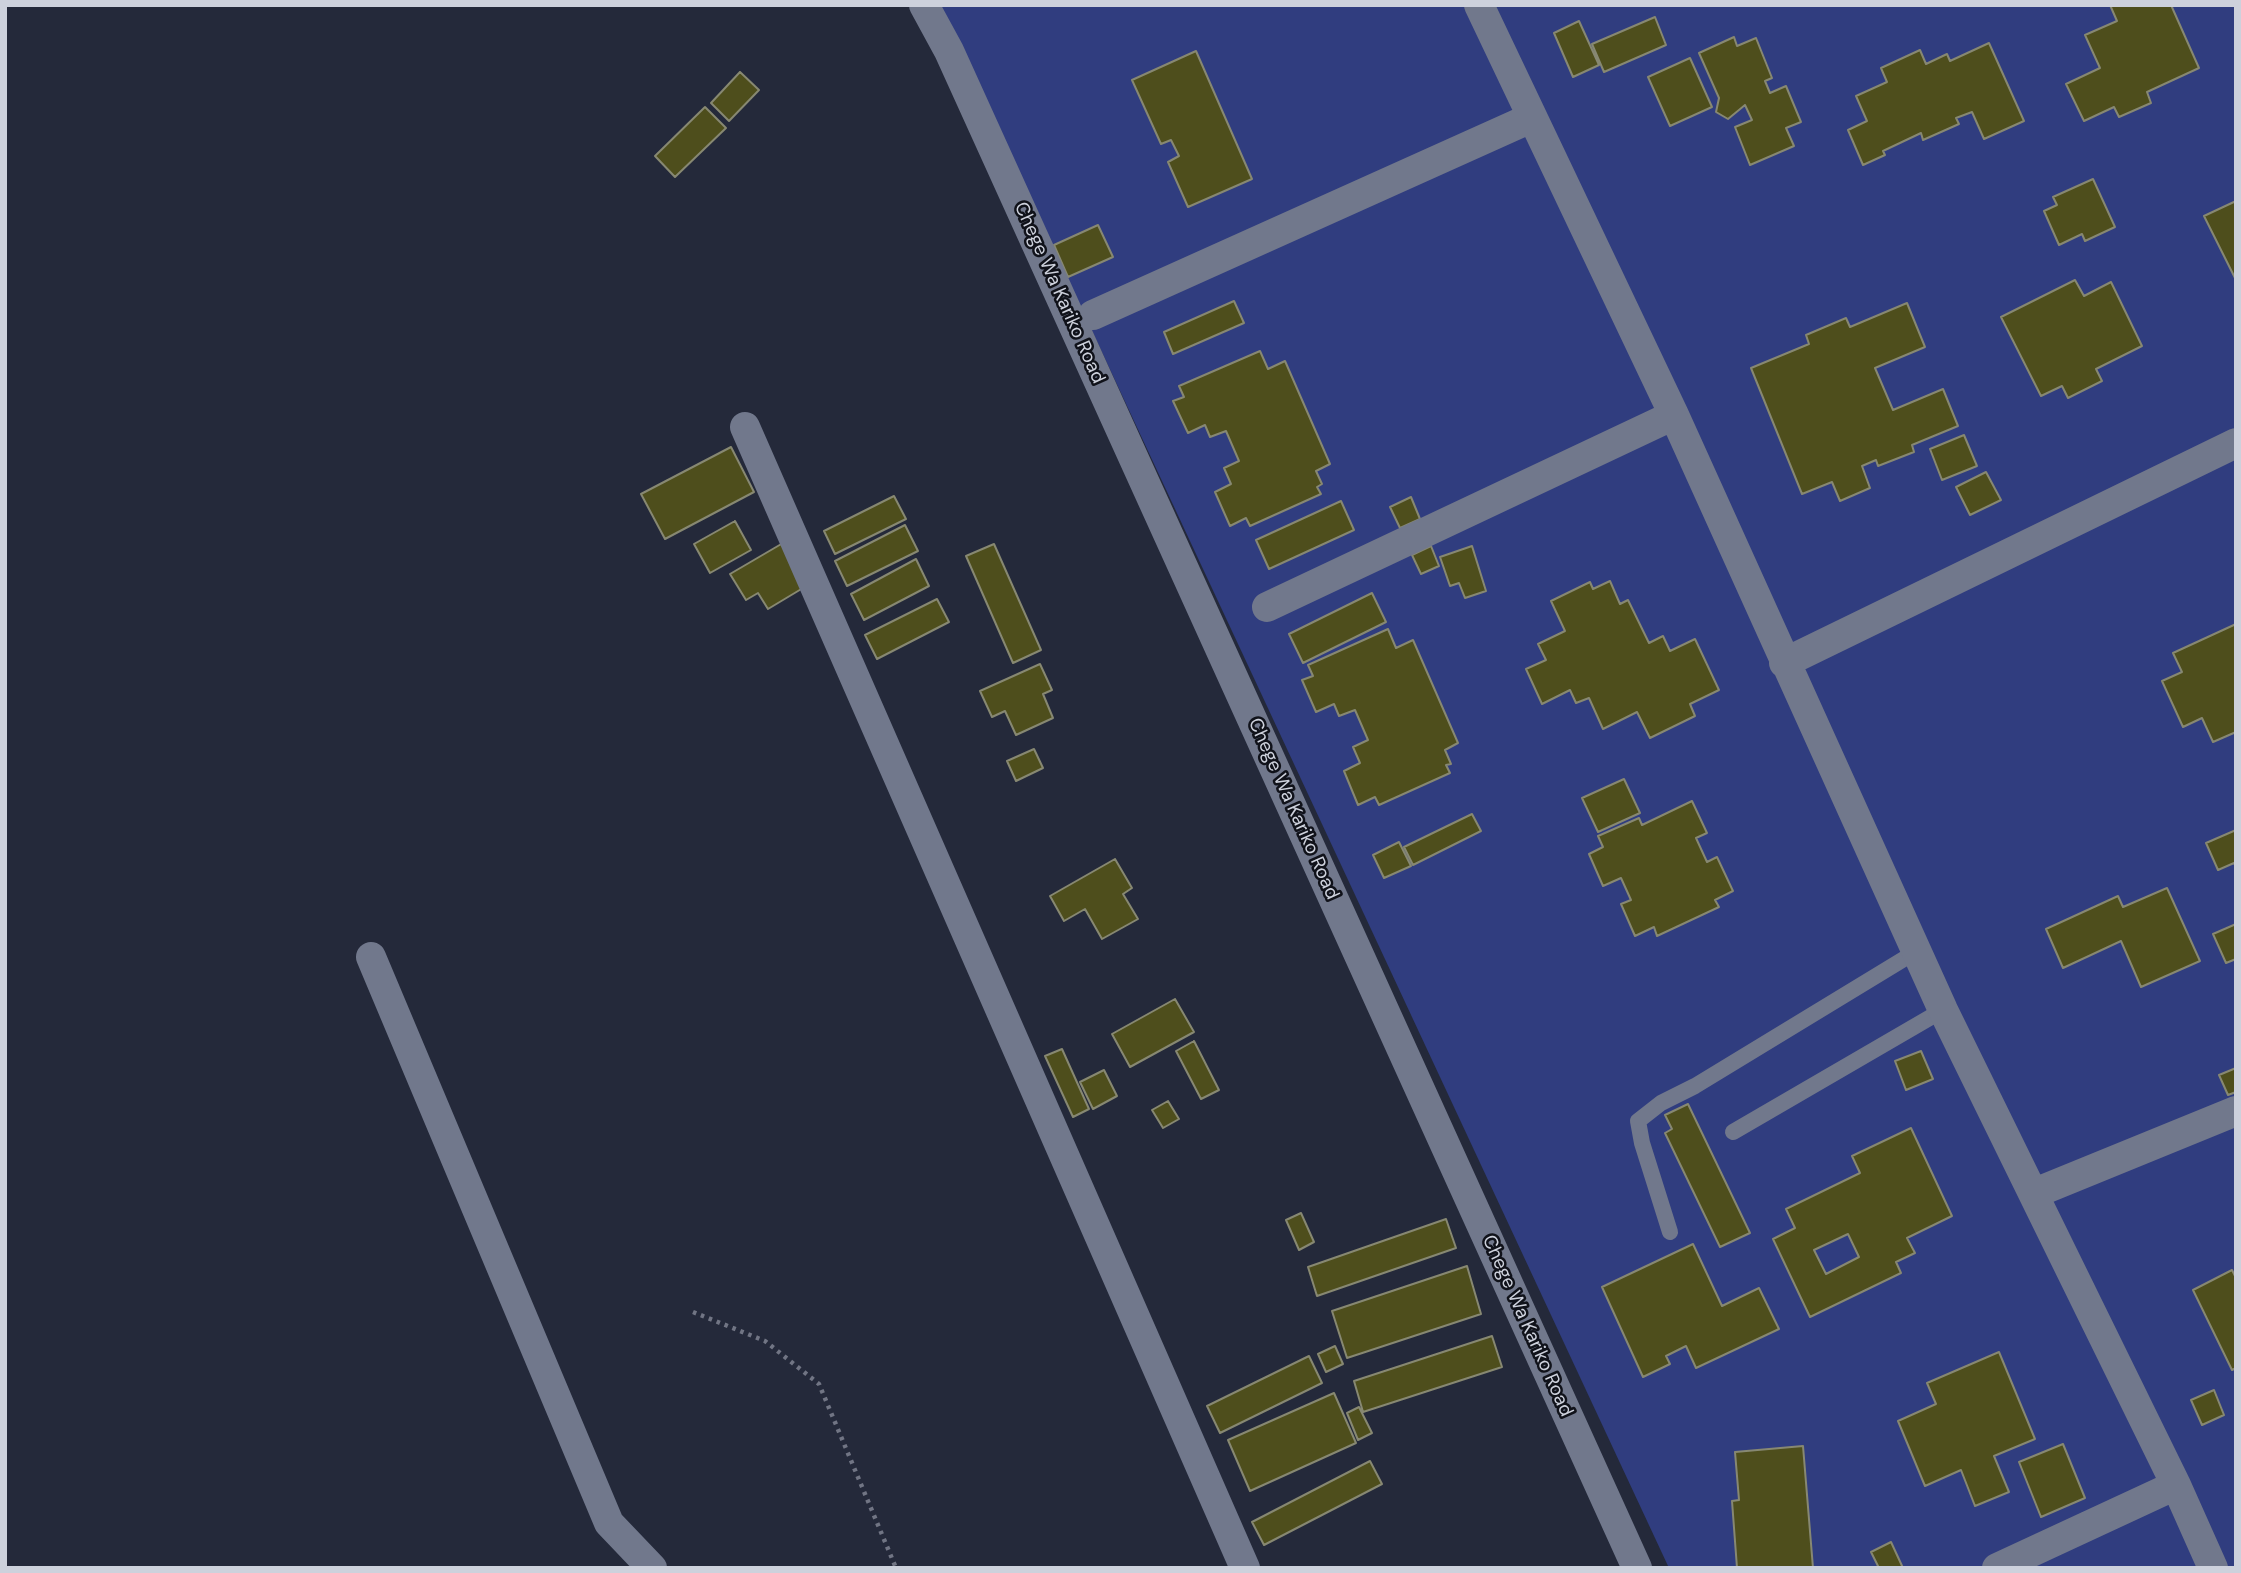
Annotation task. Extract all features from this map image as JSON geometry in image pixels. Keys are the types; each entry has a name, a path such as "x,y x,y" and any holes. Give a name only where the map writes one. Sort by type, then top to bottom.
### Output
{"street":[{"name":"Chege Wa Kariko Road","path":"924,5 949,51 1637,1568"},
{"path":"1479,5 1674,415 1943,1010 2035,1193 2176,1485 2213,1568"},
{"path":"1093,315 1531,118"},
{"path":"1267,607 1674,415"},
{"path":"745,427 1245,1568"},
{"path":"1784,663 2236,443"},
{"path":"371,957 609,1523 652,1568"},
{"path":"2035,1193 2236,1111"},
{"path":"1997,1568 2176,1485"}],"lane":[{"path":"1670,1232 1638,1121 1661,1103 1695,1086 1917,951"},
{"path":"1733,1132 1943,1010"}],"path":[{"path":"693,1312 765,1341 818,1384 896,1568"}],"shaded area":[{"path":"940,5 2236,5 2236,1568 1669,1568"}],"building":[{"path":"2110,5 2171,5 2199,68 2147,92 2151,103 2119,117 2114,107 2084,121 2066,84 2100,68 2085,35 2117,21"},
{"path":"1655,17 1666,45 1604,72 1592,44"},
{"path":"1579,21 1599,65 1573,77 1554,33"},
{"path":"1734,37 1737,46 1756,38 1772,78 1765,81 1770,93 1786,86 1801,122 1786,128 1794,146 1750,165 1735,127 1752,120 1745,105 1728,119 1716,112 1719,98 1699,53"},
{"path":"1989,43 2024,121 1984,139 1972,112 1956,118 1959,124 1923,140 1921,133 1883,151 1885,155 1863,165 1848,130 1867,121 1856,96 1887,82 1881,68 1920,50 1926,64 1947,54 1950,61"},
{"path":"1196,51 1252,179 1188,207 1168,162 1179,156 1171,140 1161,144 1132,80"},
{"path":"1690,58 1712,107 1670,126 1648,77"},
{"path":"740,72 759,90 729,121 711,103"},
{"path":"705,107 726,128 675,177 655,156"},
{"path":"2093,179 2115,227 2085,241 2082,234 2059,245 2044,211 2057,205 2053,197"},
{"path":"2236,201 2236,280 2204,216"},
{"path":"1098,225 1113,257 1068,277 1054,245"},
{"path":"2075,280 2084,296 2111,282 2142,346 2096,369 2102,381 2068,398 2062,386 2041,396 2001,317"},
{"path":"1234,301 1244,323 1173,354 1164,332"},
{"path":"1907,303 1925,347 1875,368 1893,410 1943,389 1958,426 1912,445 1914,452 1878,466 1876,460 1862,466 1870,488 1840,501 1832,482 1802,494 1751,368 1809,344 1806,335 1846,318 1850,327"},
{"path":"1260,351 1268,369 1285,361 1330,464 1316,471 1322,484 1317,487 1321,494 1250,526 1246,518 1230,526 1215,492 1231,484 1224,468 1239,461 1226,431 1210,437 1205,425 1188,433 1173,401 1184,397 1179,386"},
{"path":"1964,435 1977,466 1942,480 1930,449"},
{"path":"731,447 754,492 665,539 641,494"},
{"path":"1986,472 2001,500 1970,515 1956,487"},
{"path":"894,496 906,519 835,554 824,531"},
{"path":"1411,497 1420,519 1400,528 1390,507"},
{"path":"1341,501 1354,530 1269,569 1256,540"},
{"path":"735,521 751,550 710,573 694,544"},
{"path":"905,525 918,551 847,586 835,561"},
{"path":"783,543 808,585 768,609 758,593 746,600 730,574"},
{"path":"994,544 1041,650 1013,663 966,556"},
{"path":"1431,546 1439,566 1421,574 1412,555"},
{"path":"1472,546 1486,591 1465,598 1459,583 1450,586 1440,557"},
{"path":"916,559 929,586 864,620 851,594"},
{"path":"1610,581 1620,604 1628,600 1649,643 1663,636 1670,651 1695,639 1719,690 1690,704 1695,716 1650,738 1637,712 1603,729 1589,698 1576,703 1570,690 1542,704 1526,669 1546,660 1538,644 1565,631 1551,601 1590,582 1593,589"},
{"path":"1372,593 1386,622 1303,663 1289,634"},
{"path":"937,599 949,622 877,659 865,635"},
{"path":"2236,624 2236,732 2213,742 2202,718 2183,727 2162,681 2182,672 2173,653"},
{"path":"1388,629 1396,648 1413,640 1458,743 1445,750 1451,764 1446,765 1450,773 1379,805 1375,797 1358,805 1344,771 1360,763 1353,747 1368,740 1355,710 1339,716 1334,704 1316,712 1302,680 1313,676 1308,665"},
{"path":"1040,664 1052,690 1043,694 1053,718 1016,735 1005,711 992,717 980,691"},
{"path":"1034,749 1043,768 1016,781 1007,761"},
{"path":"1624,779 1640,813 1598,832 1582,798"},
{"path":"1692,801 1707,833 1696,838 1707,862 1717,857 1733,891 1715,900 1719,907 1657,936 1654,927 1635,936 1621,904 1631,900 1621,878 1603,886 1589,854 1603,847 1598,836 1639,818 1642,825"},
{"path":"1472,814 1481,831 1413,865 1404,847"},
{"path":"2236,830 2236,867 2234,863 2218,870 2206,843"},
{"path":"1399,842 1411,866 1384,878 1373,855"},
{"path":"1115,859 1132,888 1123,894 1138,919 1102,939 1085,909 1064,921 1050,896"},
{"path":"2167,888 2200,961 2141,987 2121,941 2063,968 2046,929 2118,896 2123,907"},
{"path":"2236,924 2236,959 2226,963 2213,934"},
{"path":"1175,999 1194,1032 1130,1067 1112,1034"},
{"path":"1194,1041 1219,1090 1201,1099 1176,1051"},
{"path":"1062,1049 1089,1109 1073,1117 1045,1056"},
{"path":"1921,1051 1933,1079 1906,1090 1895,1061"},
{"path":"2236,1068 2236,1092 2228,1095 2219,1075"},
{"path":"1104,1070 1117,1096 1093,1109 1080,1082"},
{"path":"1168,1101 1179,1119 1163,1128 1152,1110"},
{"path":"1688,1104 1750,1233 1720,1247 1665,1133 1672,1129 1665,1115"},
{"path":"1911,1128 1952,1216 1907,1238 1915,1253 1896,1262 1901,1273 1810,1317 1773,1239 1795,1228 1786,1209 1860,1173 1852,1156","holes":["1848,1234 1859,1257 1826,1274 1814,1250"]},
{"path":"1301,1213 1314,1242 1299,1250 1286,1220"},
{"path":"1446,1219 1456,1248 1317,1296 1308,1267"},
{"path":"1693,1244 1722,1306 1759,1288 1779,1329 1696,1368 1686,1346 1666,1356 1670,1364 1643,1377 1602,1287"},
{"path":"1467,1266 1481,1314 1347,1358 1332,1311"},
{"path":"2232,1270 2236,1278 2236,1368 2232,1370 2193,1290"},
{"path":"1492,1336 1502,1367 1363,1412 1354,1381"},
{"path":"1335,1346 1343,1364 1326,1372 1318,1354"},
{"path":"1999,1352 2035,1439 1994,1456 2009,1492 1975,1506 1961,1470 1925,1486 1898,1421 1936,1404 1927,1383"},
{"path":"1309,1356 1322,1383 1220,1433 1207,1406"},
{"path":"2214,1390 2224,1415 2202,1425 2191,1400"},
{"path":"1334,1393 1356,1443 1250,1491 1228,1440"},
{"path":"1359,1407 1372,1433 1358,1440 1347,1413"},
{"path":"2063,1444 2085,1498 2041,1517 2019,1462"},
{"path":"1803,1446 1813,1568 1737,1568 1732,1501 1739,1500 1735,1452"},
{"path":"1370,1461 1382,1484 1264,1545 1252,1522"},
{"path":"1891,1542 1903,1568 1879,1568 1871,1552"}]}
